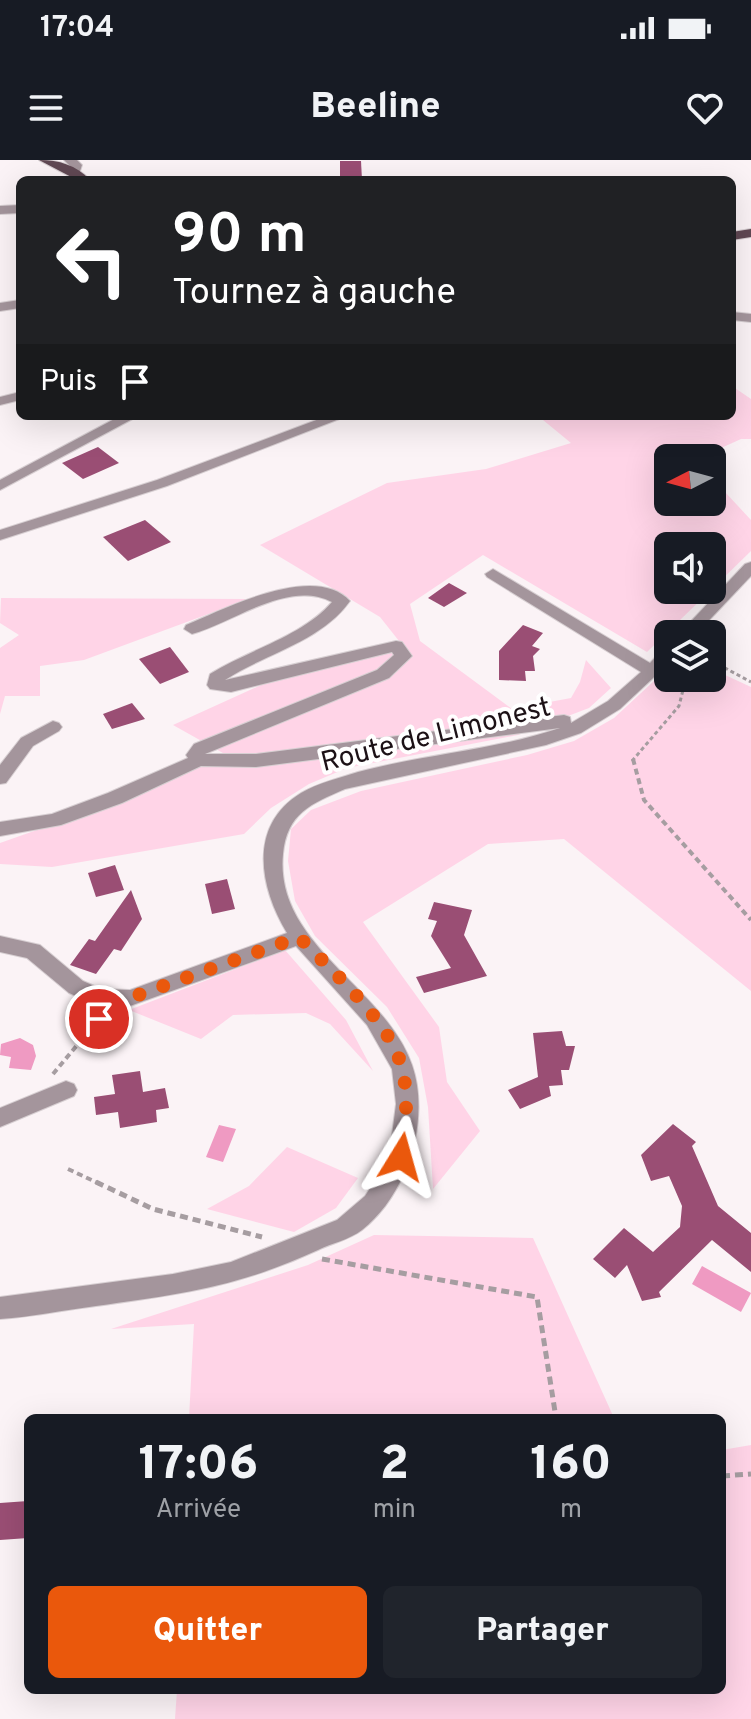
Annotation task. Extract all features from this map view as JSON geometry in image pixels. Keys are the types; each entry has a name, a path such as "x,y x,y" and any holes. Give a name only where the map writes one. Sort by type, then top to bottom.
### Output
{"main road":[{"path":"45,160 76,171"}],"street":[{"path":"0,486 124,420"},
{"path":"0,535 162,483 329,420"},
{"path":"700,620 751,567"},
{"path":"493,574 651,671"},
{"path":"192,629 254,604 323,589 342,601 332,614 305,634 249,658 216,678 216,685 231,686 396,646 404,656 383,674 200,748 195,755 199,760"},
{"name":"Route de Limonest","path":"299,937 279,903 273,866 277,829 290,811 317,794 347,781 533,743 573,730 630,694 654,668"},
{"path":"0,829 54,820 115,798 199,760 217,763 266,759 350,747 502,734 571,720 592,720"},
{"path":"0,778 27,742 53,727"},
{"path":"0,944 33,951 76,987 99,997 116,999 130,998 299,937 373,1015 401,1063 407,1111 401,1157 381,1194 353,1223 219,1276 0,1308"},
{"path":"0,1118 66,1090"}],"path":[{"path":"726,669 751,682"},
{"path":"682,692 679,706 632,760 644,800 751,920"},
{"path":"28,1105 116,999"},
{"path":"68,1169 153,1209 301,1246"},
{"path":"325,1261 537,1297 555,1414"},
{"path":"726,1476 751,1474"}],"shaded area":[{"path":"736,389 751,399 751,439 741,439 726,446 654,444 654,516 726,516 726,493 751,520 751,551 726,575 726,532 654,532 654,604 697,604 680,620 654,620 654,645 647,652 483,555 410,604 420,641 512,709 571,698 580,682 586,660 611,688 589,708 518,735 347,768 309,784 271,808 244,834 52,867 0,864 0,843 153,789 223,753 173,725 270,681 403,646 380,617 260,545 387,483 486,469 571,443 543,420 736,420"},
{"path":"1,598 249,599 84,660 40,666 40,696 5,696 0,714 0,648 19,635 0,623"},
{"path":"726,675 751,687 751,991 564,839 488,844 363,922 439,1027 447,1082 480,1131 433,1189 428,1107 419,1058 387,1007 315,936 295,901 288,861 291,829 311,810 361,791 527,755 574,741 614,718 654,681 654,692 726,692"},
{"path":"285,950 346,1020 373,1071 330,1024 306,1013 233,1015 201,1039 129,1010"},
{"path":"20,1038 33,1045 36,1056 31,1070 9,1068 11,1057 0,1055 1,1044"},
{"path":"219,1125 236,1129 223,1162 206,1157"},
{"path":"287,1147 358,1178 336,1208 294,1232 207,1209 249,1186"},
{"path":"374,1235 533,1238 612,1414 189,1414 194,1324 111,1329 308,1265"},
{"path":"702,1266 751,1293 741,1312 692,1284"},
{"path":"751,1445 751,1719 175,1719 177,1694 726,1694 726,1449"}],"building":[{"path":"340,161 361,161 362,176 340,176"},
{"path":"98,447 119,463 83,479 62,463"},
{"path":"145,520 171,542 128,561 103,537"},
{"path":"449,583 467,593 444,607 428,598"},
{"path":"523,625 543,633 532,646 540,649 533,656 535,671 525,671 526,681 499,680 499,651"},
{"path":"170,647 189,672 160,684 139,659"},
{"path":"132,703 145,719 112,729 103,714"},
{"path":"115,865 124,890 96,897 88,873"},
{"path":"227,879 235,909 212,914 205,884"},
{"path":"131,890 142,919 121,951 114,949 96,974 70,965 89,939 95,941"},
{"path":"434,902 472,910 464,935 487,976 424,993 416,977 451,968 431,936 437,921 428,919"},
{"path":"562,1031 566,1046 575,1046 569,1070 561,1070 563,1085 549,1086 551,1096 520,1109 508,1090 538,1077 533,1033"},
{"path":"140,1071 143,1092 165,1088 169,1108 156,1110 157,1122 120,1128 118,1112 96,1115 94,1097 115,1094 112,1075"},
{"path":"673,1124 696,1142 692,1146 718,1206 751,1233 751,1272 712,1240 659,1292 661,1297 642,1301 627,1265 615,1278 593,1259 624,1228 653,1252 680,1227 682,1206 669,1176 651,1181 641,1155"},
{"path":"24,1501 24,1538 0,1540 0,1503"}],"route":[{"path":"99,1019 116,999 130,998 299,937 373,1015 401,1063 407,1111 401,1157"}]}
